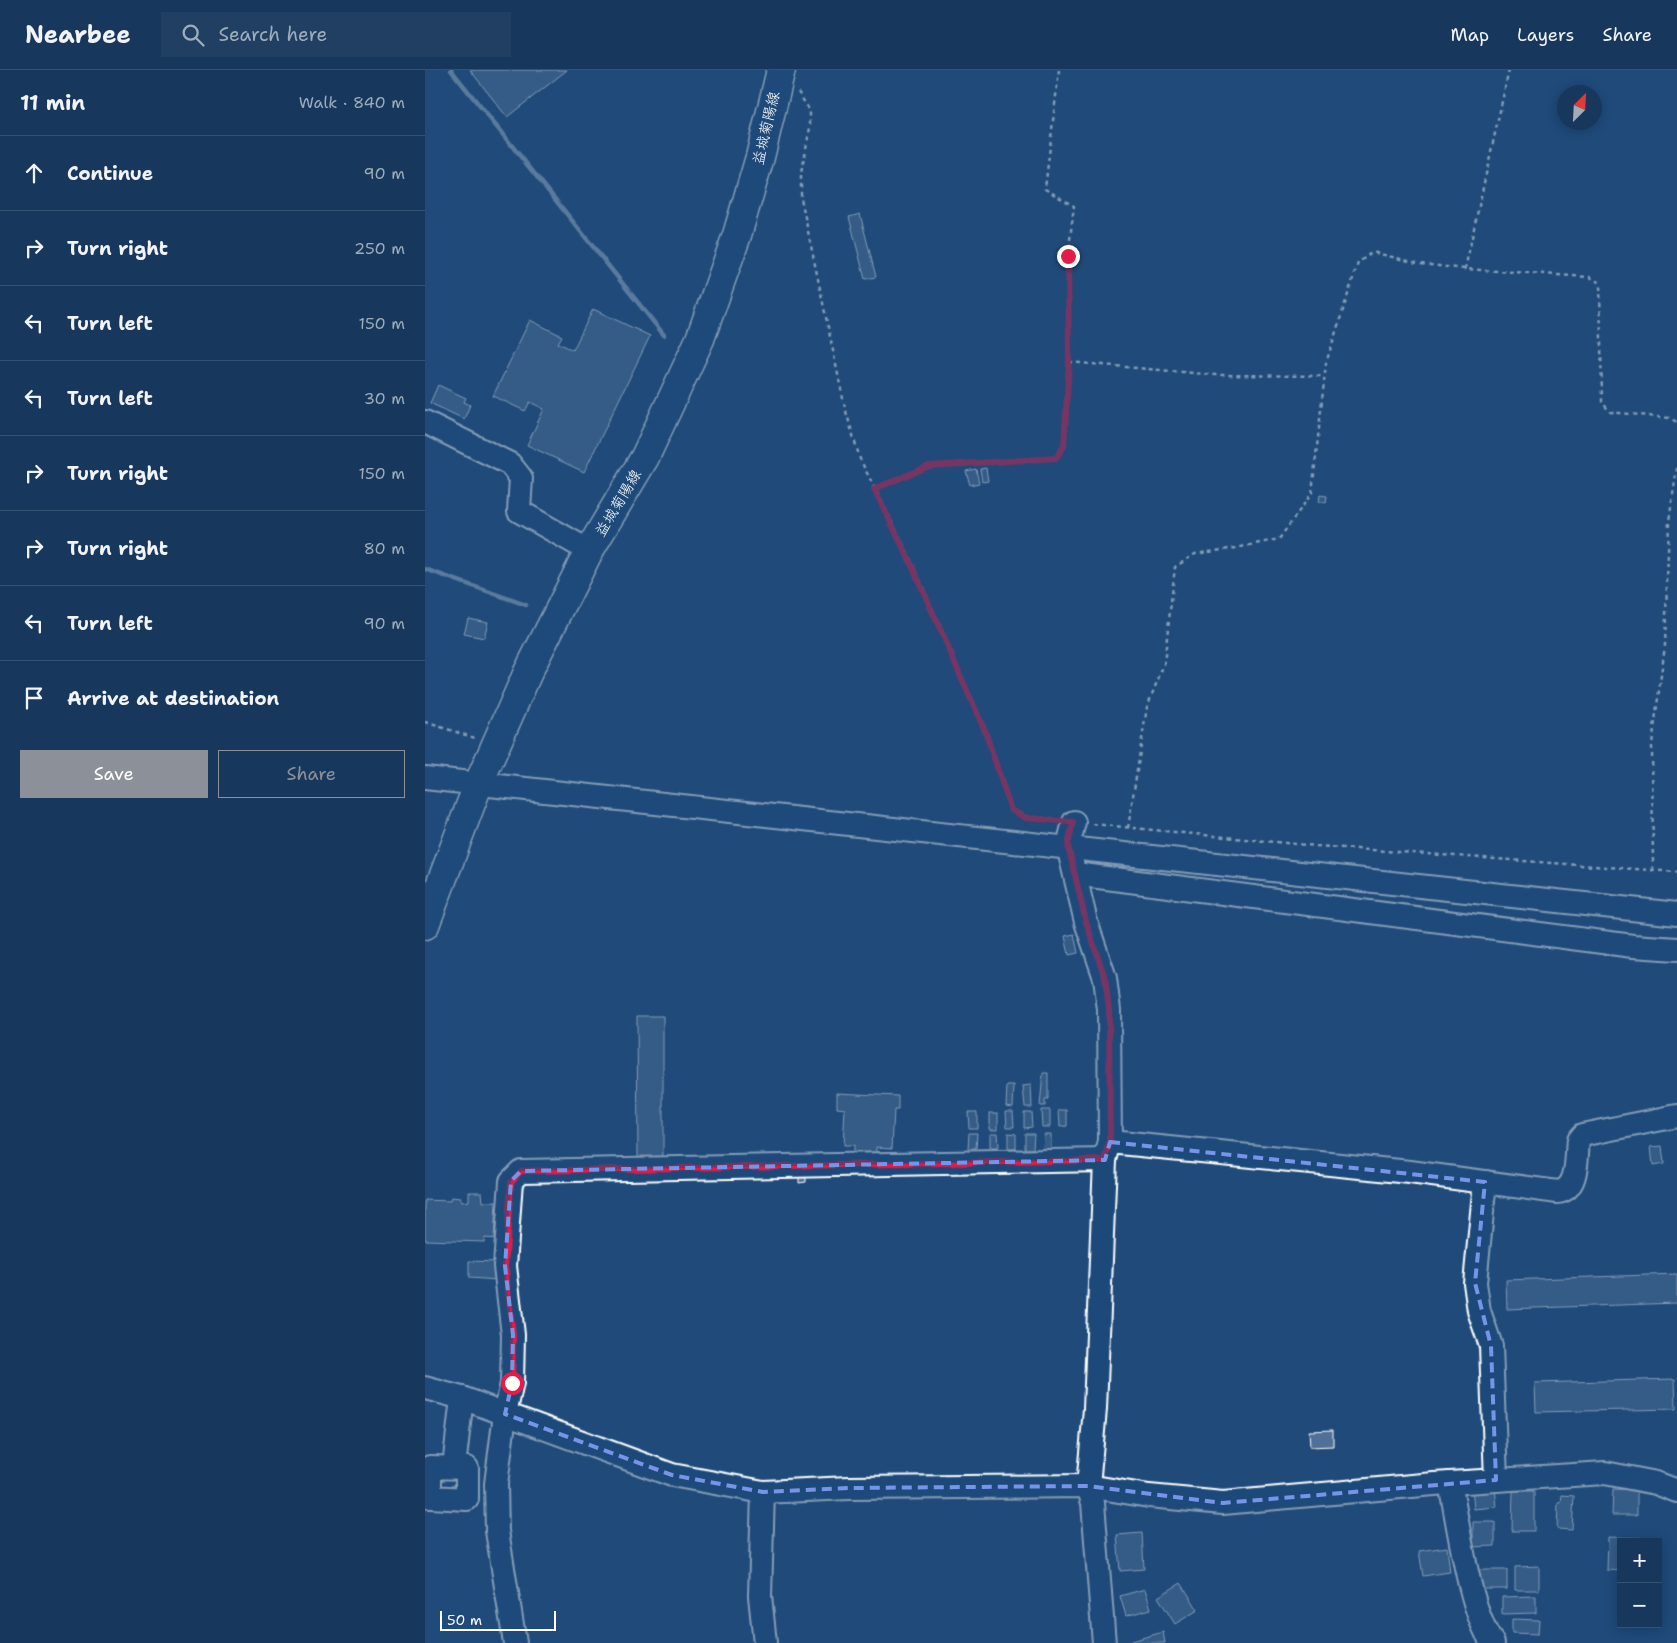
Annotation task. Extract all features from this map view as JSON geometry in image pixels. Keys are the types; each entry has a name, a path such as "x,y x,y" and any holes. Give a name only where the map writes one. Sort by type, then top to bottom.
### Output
{"main road":[{"name":"益城菊陽線","path":"425,925 478,785 527,672 589,551 645,457 699,339 737,235 761,157 776,74"}],"street":[{"path":"425,422 510,464 521,478 519,512 589,551"},
{"path":"425,778 1068,846 1677,914"},
{"path":"1073,822 1068,846 1086,922 1105,978 1108,1002 1107,1151 1095,1409 1088,1486 1093,1504 1104,1643"},
{"path":"1075,874 1633,946 1677,949"},
{"path":"515,1643 497,1531 496,1484 505,1414 512,1383 513,1334 505,1266 511,1182 521,1171 1107,1151 1410,1172 1563,1192 1572,1184 1578,1140 1582,1135 1677,1116"},
{"path":"1485,1182 1475,1283 1479,1311 1491,1346 1496,1480"},
{"path":"425,1388 462,1398 672,1475 763,1492 849,1488 1088,1486 1149,1496 1223,1503 1450,1483 1605,1473 1656,1483 1677,1491"},
{"path":"454,1467 462,1398"},
{"path":"1450,1483 1470,1581 1485,1633 1493,1643"},
{"path":"763,1492 760,1596 765,1643"}],"path":[{"path":"874,489 929,466 1056,458 1064,446 1069,362 1068,256 1074,206 1045,189 1059,70"},
{"path":"1465,269 1509,70"},
{"path":"776,74 797,91 810,111 810,128 801,173 801,198 845,408 860,459 909,559 985,731 1011,810 1026,818 1316,846 1677,872"},
{"path":"1128,828 1147,708 1164,664 1175,567 1195,554 1279,539 1312,493 1326,363 1357,263 1373,252 1421,264 1465,269 1589,277 1600,283 1602,402 1609,412 1669,418 1677,422"},
{"path":"1069,362 1216,375 1325,376"},
{"path":"1653,870 1652,744 1665,645 1669,521 1677,468"},
{"path":"425,722 496,745"}],"highlighted area":[{"path":"1110,1142 1485,1182 1475,1283 1491,1346 1496,1480 1223,1503 1088,1486 849,1488 763,1492 672,1475 505,1414 512,1383 513,1335 505,1266 511,1181 521,1171 1105,1160"}],"building":[{"path":"470,70 567,70 507,117"},
{"path":"860,214 876,277 865,279 849,217"},
{"path":"593,309 650,336 584,472 527,445 544,409 530,402 525,411 493,396 530,320 562,336 558,343 573,350"},
{"path":"438,385 466,398 464,402 470,405 464,419 430,403"},
{"path":"986,468 988,481 982,482 980,469"},
{"path":"976,469 979,483 970,485 966,471"},
{"path":"1320,495 1327,496 1326,503 1319,502"},
{"path":"468,618 488,622 484,638 464,634"},
{"path":"1074,934 1078,953 1069,955 1065,936"},
{"path":"637,1016 663,1016 663,1157 638,1158"},
{"path":"1043,1073 1048,1073 1048,1100 1045,1100 1045,1106 1040,1106"},
{"path":"1031,1085 1032,1107 1025,1107 1023,1086"},
{"path":"1007,1086 1014,1086 1013,1107 1006,1106"},
{"path":"837,1093 898,1096 898,1110 894,1110 892,1148 877,1147 877,1157 853,1157 853,1146 843,1146 845,1109 837,1108"},
{"path":"1041,1110 1050,1110 1050,1127 1042,1127"},
{"path":"1059,1110 1067,1110 1067,1126 1060,1127"},
{"path":"1006,1111 1013,1111 1014,1127 1007,1127"},
{"path":"968,1112 977,1112 977,1128 969,1128"},
{"path":"1024,1112 1031,1112 1032,1127 1024,1128"},
{"path":"990,1113 998,1113 998,1129 990,1129"},
{"path":"969,1133 977,1133 976,1149 968,1149"},
{"path":"990,1133 997,1133 998,1148 990,1148"},
{"path":"1008,1133 1016,1134 1016,1149 1008,1149"},
{"path":"1025,1133 1034,1133 1033,1149 1025,1149"},
{"path":"1044,1134 1051,1134 1051,1150 1043,1150"},
{"path":"1662,1146 1664,1164 1653,1166 1651,1147"},
{"path":"806,1174 806,1182 799,1183 799,1175"},
{"path":"469,1192 482,1192 483,1202 496,1202 494,1239 485,1238 484,1242 425,1240 425,1200 450,1201 451,1197 461,1198 461,1202 469,1201"},
{"path":"469,1261 498,1262 498,1280 469,1278"},
{"path":"1677,1274 1677,1303 1507,1309 1506,1280"},
{"path":"1675,1379 1676,1409 1536,1412 1535,1383"},
{"path":"1333,1430 1333,1446 1310,1447 1309,1431"},
{"path":"1495,1487 1497,1507 1474,1509 1472,1489"},
{"path":"1613,1489 1637,1490 1637,1515 1612,1515"},
{"path":"1513,1491 1534,1491 1534,1531 1512,1531"},
{"path":"1562,1495 1574,1496 1572,1530 1557,1529 1558,1503 1561,1503"},
{"path":"1473,1522 1495,1522 1495,1546 1473,1547"},
{"path":"1142,1533 1144,1569 1120,1571 1117,1535"},
{"path":"1608,1537 1642,1538 1617,1538 1617,1571 1607,1570"},
{"path":"1447,1547 1450,1572 1423,1576 1419,1551"},
{"path":"1539,1566 1539,1590 1515,1590 1515,1567"},
{"path":"1478,1570 1507,1570 1507,1589 1478,1589"},
{"path":"1181,1583 1198,1610 1175,1624 1158,1597"},
{"path":"1145,1589 1151,1609 1126,1616 1120,1596"},
{"path":"1536,1596 1536,1613 1502,1614 1502,1597"},
{"path":"1512,1619 1539,1620 1538,1634 1512,1633"},
{"path":"1163,1632 1165,1643 1131,1643 1131,1641"}],"waterway":[{"path":"451,70 664,335"},
{"path":"425,569 526,605"}],"route":[{"path":"512,1383 513,1334 505,1266 511,1182 521,1171 1105,1160 1110,1142 1109,1010 1105,978 1086,922 1068,846 1073,822 1026,818 1011,810 985,731 946,647 909,559 874,489 929,466 1056,458 1064,446 1069,362 1068,256"}]}
